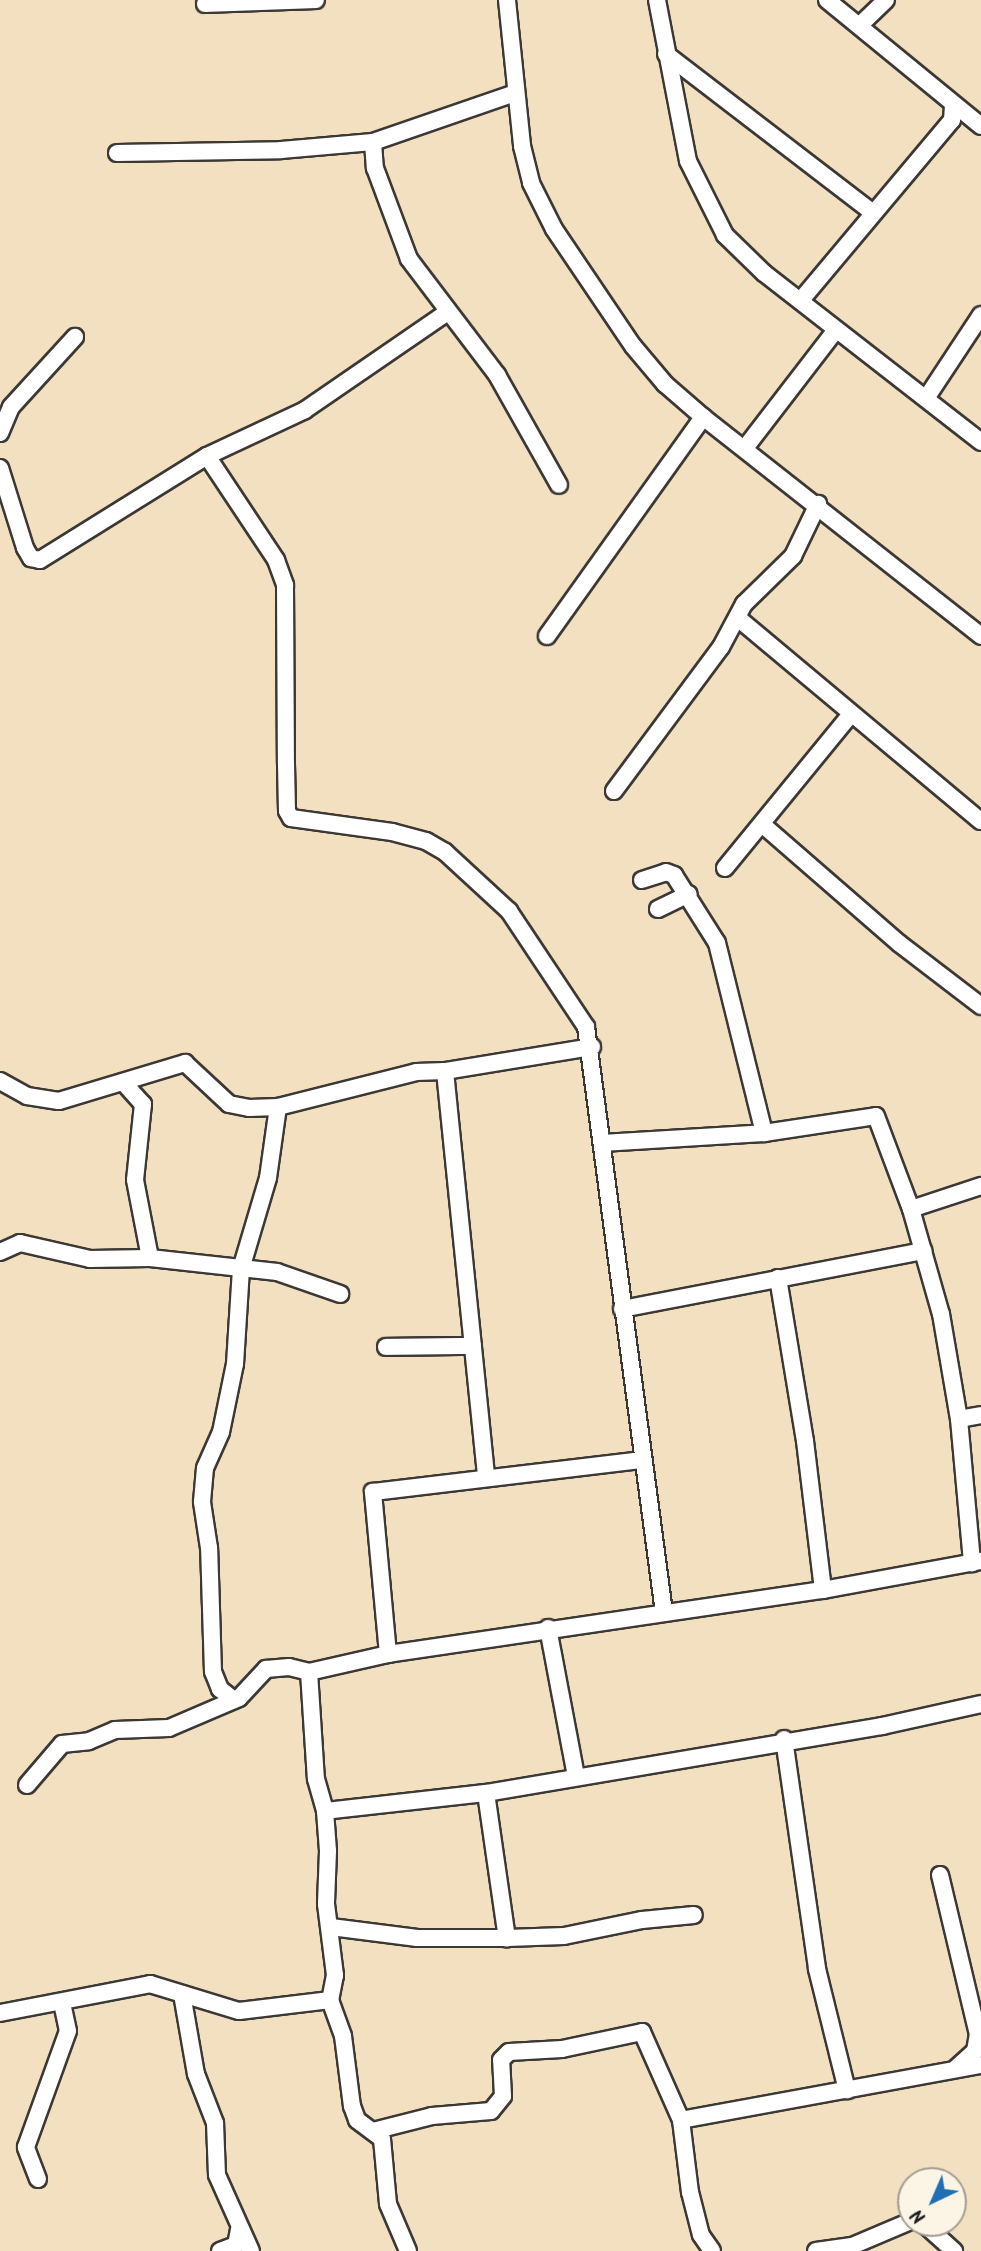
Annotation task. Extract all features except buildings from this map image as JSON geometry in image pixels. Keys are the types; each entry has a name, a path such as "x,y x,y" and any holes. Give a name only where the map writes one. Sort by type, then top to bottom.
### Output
{"street":[{"path":"205,4 316,0"},
{"path":"507,0 515,93 531,183 554,229 633,346 664,384 703,417 818,504 981,636"},
{"path":"657,0 688,161 711,214 745,256 981,442"},
{"path":"827,0 860,25 953,106 981,126"},
{"path":"860,25 886,0"},
{"path":"666,54 872,212"},
{"path":"117,153 281,150 373,142 515,93"},
{"path":"801,300 872,212 952,120 953,106"},
{"path":"373,142 375,168 410,259 446,313 496,375 559,485"},
{"path":"0,468 25,548 35,561 207,456 305,410 446,313"},
{"path":"927,397 981,316"},
{"path":"745,448 836,330"},
{"path":"0,433 11,407 75,337"},
{"path":"547,636 703,417"},
{"path":"207,456 276,560 285,585 287,811 291,818 426,841 471,872 509,911 575,1008 592,1047 641,1460 664,1612"},
{"path":"614,791 739,619 744,604 793,556 818,504"},
{"path":"739,619 981,821"},
{"path":"725,868 763,825 851,714"},
{"path":"763,825 900,944 981,1006"},
{"path":"642,880 666,872 689,894 724,962 764,1133"},
{"path":"658,909 689,894"},
{"path":"0,1081 27,1096 59,1101 185,1063 229,1104 278,1107 416,1072 445,1071 592,1047"},
{"path":"445,1071 486,1475"},
{"path":"123,1082 143,1104 135,1180 150,1258"},
{"path":"234,1700 220,1689 214,1672 209,1548 202,1502 205,1468 221,1432 235,1364 241,1269 268,1178 278,1107"},
{"path":"27,1785 62,1744 122,1729 161,1731 234,1700 265,1669 289,1667 309,1672 388,1654 548,1628 824,1590 977,1562 959,1419 941,1314 911,1209 876,1116 764,1133 602,1143"},
{"path":"911,1209 981,1186"},
{"path":"0,1252 20,1243 90,1259 150,1258 241,1269 288,1275 340,1294"},
{"path":"622,1309 923,1251"},
{"path":"778,1278 805,1441 824,1590"},
{"path":"386,1347 473,1346"},
{"path":"959,1419 981,1415"},
{"path":"388,1654 373,1492 486,1475 641,1460"},
{"path":"548,1628 576,1776"},
{"path":"309,1672 316,1779 325,1811 335,1987 330,2000 343,2036 352,2106 357,2120 373,2131 384,2150 387,2204 408,2251"},
{"path":"325,1811 486,1793 784,1740 881,1726 981,1704"},
{"path":"784,1740 817,1969 847,2090"},
{"path":"486,1793 507,1938"},
{"path":"940,1875 978,2034 975,2051 954,2070"},
{"path":"331,1927 417,1938 507,1938 564,1936 642,1920 694,1915"},
{"path":"0,2013 150,1984 239,2011 330,2000"},
{"path":"182,1994 196,2074 215,2123 217,2175 251,2251"},
{"path":"38,2179 26,2147 68,2031 62,2003"},
{"path":"373,2131 432,2116 491,2111 503,2096 501,2060 509,2052 595,2044 636,2031 646,2036 681,2120 690,2192 701,2235 712,2251"},
{"path":"681,2120 981,2065"},
{"path":"816,2251 852,2246 897,2227"},
{"path":"220,2251 236,2245 239,2229"},
{"path":"938,2237 954,2251"}]}
